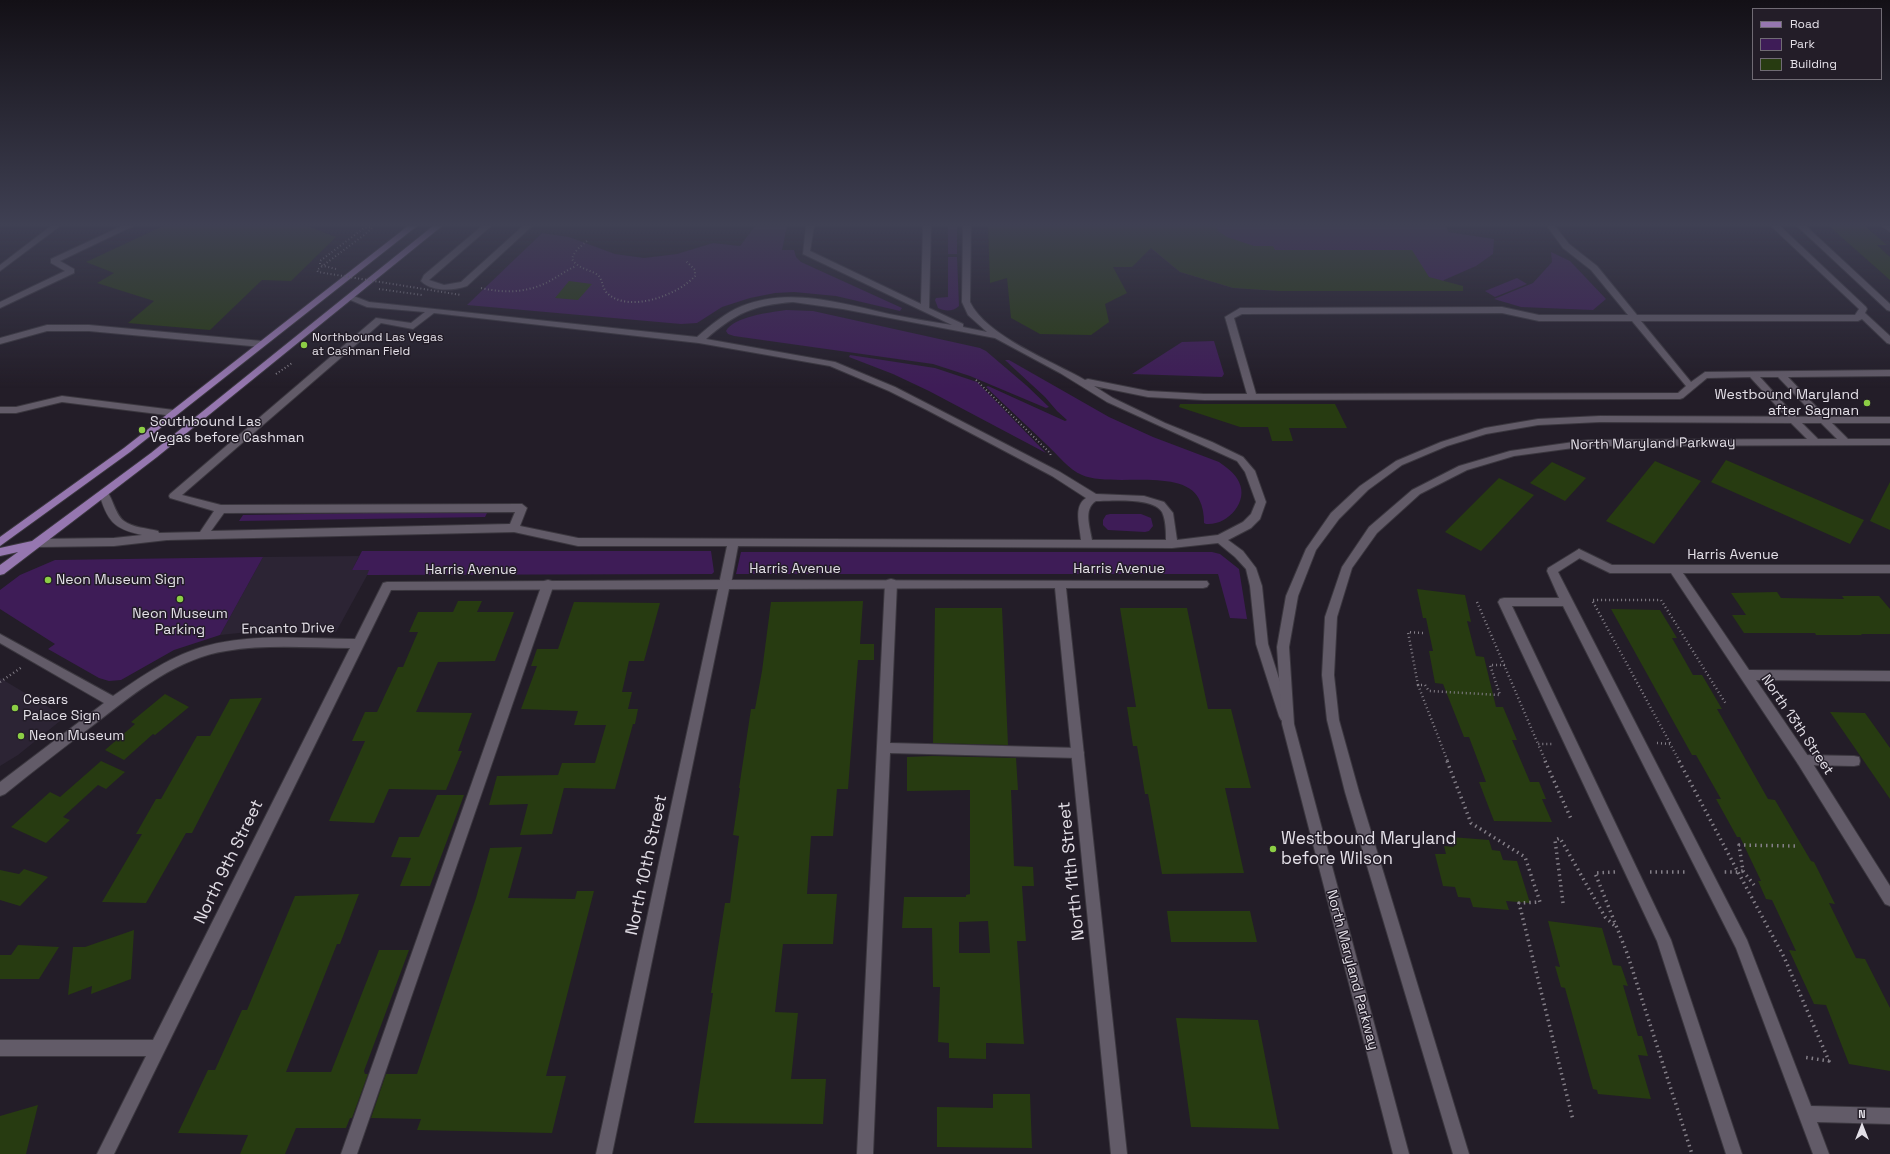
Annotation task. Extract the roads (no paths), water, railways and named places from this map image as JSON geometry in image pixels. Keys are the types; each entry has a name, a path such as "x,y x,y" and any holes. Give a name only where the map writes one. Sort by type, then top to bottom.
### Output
{"main road":[{"path":"0,542 127,450 344,280"},
{"path":"0,570 104,493 289,348 372,280"},
{"path":"262,344 289,348"},
{"path":"0,552 38,543"}],"street":[{"path":"0,305 54,280"},
{"path":"426,280 429,284 452,288 464,284 469,280"},
{"path":"865,280 969,331"},
{"path":"925,308 926,280"},
{"path":"38,543 114,542 167,536 514,528 578,542 1172,544 1220,539 1247,525 1256,516 1261,502 1250,471 1240,460 1209,444 1110,400 1079,381 997,336 971,313 967,307 967,280"},
{"path":"1604,280 1691,387"},
{"path":"1252,396 1229,317 1240,311 1502,310 1539,318 1858,318 1863,310 1831,280"},
{"path":"1859,280 1890,308"},
{"path":"351,297 367,304 698,340 765,350 832,364 892,389 1056,474 1094,498 1147,499 1159,502 1167,510 1172,544"},
{"path":"698,340 715,324 742,309 772,301 794,299 811,300 997,336"},
{"path":"432,310 413,326 379,320 174,496 221,509 522,508 514,528"},
{"path":"1861,314 1890,341"},
{"path":"0,341 47,328 89,328 262,344"},
{"path":"1079,381 1148,394 1204,397 1680,396 1705,375 1890,373"},
{"path":"1752,374 1815,442"},
{"path":"1780,374 1845,442"},
{"path":"0,410 16,410 62,399 174,413"},
{"name":"North Maryland Parkway","path":"1401,1154 1288,724 1283,647 1292,596 1311,549 1335,516 1364,488 1399,464 1444,444 1485,432 1538,422 1600,419 1890,420"},
{"name":"North Maryland Parkway","path":"1461,1154 1354,800 1333,720 1328,675 1331,617 1347,567 1373,530 1416,492 1463,468 1513,452 1588,443 1890,442"},
{"path":"104,493 113,518 125,528 167,536"},
{"path":"1087,544 1083,510 1086,503 1094,498"},
{"path":"203,535 221,509"},
{"path":"1220,539 1239,554 1251,568 1256,586 1262,644 1288,724"},
{"name":"North 10th Street","path":"604,1154 733,542"},
{"name":"Harris Avenue","path":"1567,602 1552,571 1579,553 1610,569 1890,569"},
{"name":"North 13th Street","path":"1675,570 1803,760 1890,899"},
{"path":"349,1154 548,584"},
{"name":"Harris Avenue","path":"386,586 548,584 1203,584"},
{"path":"865,1154 891,584"},
{"name":"North 11th Street","path":"1060,584 1119,1154"},
{"name":"North 9th Street","path":"105,1154 386,586"},
{"path":"1734,1154 1664,940 1504,602 1567,602 1742,945 1821,1154"},
{"path":"0,638 113,702"},
{"name":"Encanto Drive","path":"0,790 113,702 156,674 196,653 225,646 258,644 356,644"},
{"path":"1745,675 1890,676"},
{"path":"884,748 1078,753"},
{"path":"1803,760 1854,761"},
{"path":"0,1048 157,1048"},
{"path":"1807,1114 1890,1116"}],"place":[{"name":"Northbound Las Vegas at Cashman Field","path":"304,345"},
{"name":"Westbound Maryland after Sagman","path":"1867,403"},
{"name":"Southbound Las Vegas before Cashman","path":"142,430"},
{"name":"Neon Museum Sign","path":"48,580"},
{"name":"Neon Museum Parking","path":"180,599"},
{"name":"Cesars Palace Sign","path":"15,708"},
{"name":"Neon Museum","path":"21,736"},
{"name":"Westbound Maryland before Wilson","path":"1273,849"}]}
